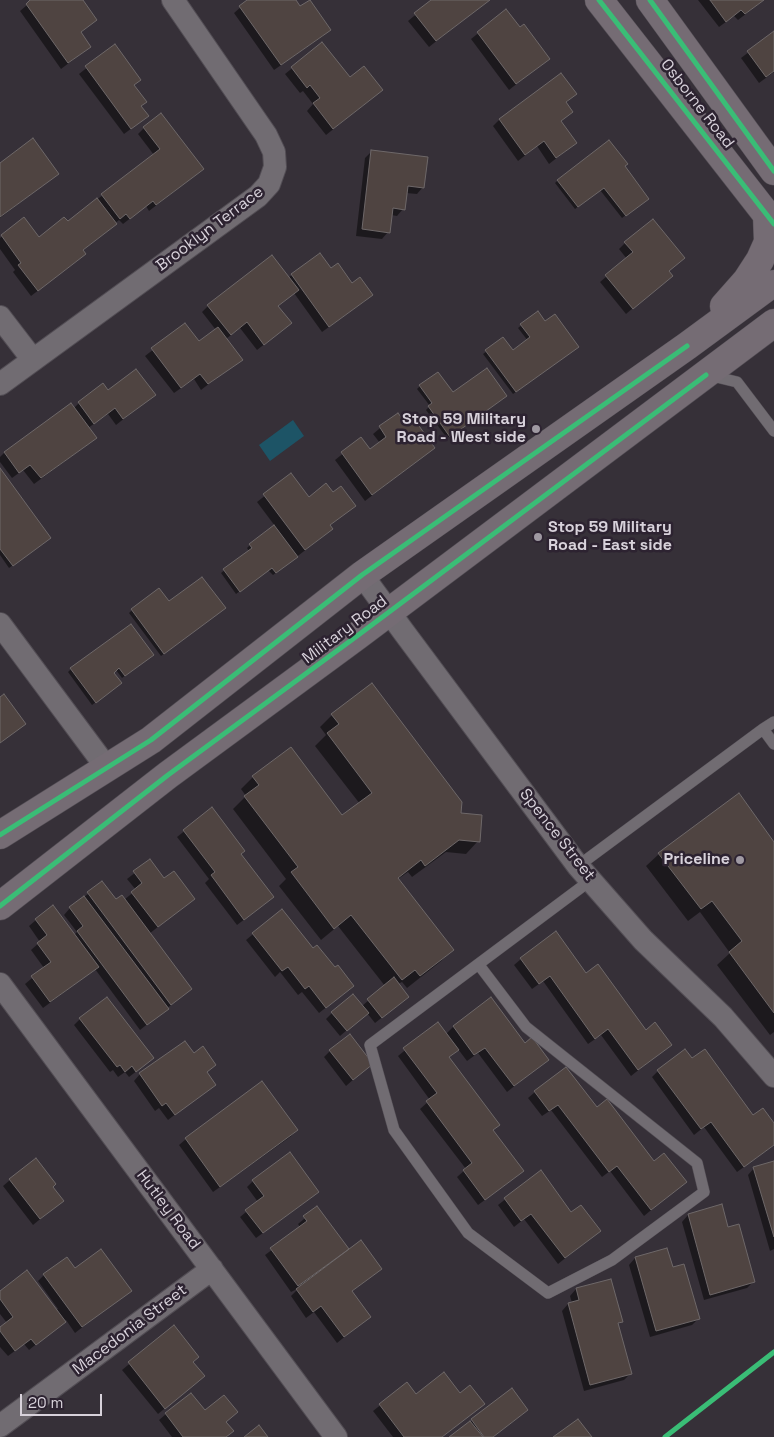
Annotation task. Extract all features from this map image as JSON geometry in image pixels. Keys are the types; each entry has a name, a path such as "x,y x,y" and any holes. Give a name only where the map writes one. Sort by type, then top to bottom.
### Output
{"street":[{"name":"Brooklyn Terrace","path":"0,384 258,196 269,184 275,167 274,152 266,135 173,0"},
{"name":"Osborne Road","path":"600,0 771,220"},
{"name":"Osborne Road","path":"650,0 774,172"},
{"path":"687,346 747,280 760,260 768,242 771,220"},
{"name":"Military Road","path":"0,835 151,740 362,575 774,284"},
{"path":"0,317 33,360"},
{"name":"Military Road","path":"0,906 168,776 774,323"},
{"path":"706,375 774,348"},
{"name":"Spence Street","path":"362,575 585,873 643,940 723,1017 774,1076"},
{"path":"0,624 107,768"},
{"name":"Hutley Road","path":"0,984 336,1437"},
{"name":"Macedonia Street","path":"0,1426 212,1270"}],"lane":[{"path":"706,375 737,382 774,431"},
{"path":"479,965 526,1027 697,1163 704,1192 612,1260 548,1293 468,1233 394,1130 370,1046 479,965 585,873 774,722"},
{"path":"763,730 774,744"}],"water":[{"path":"293,420 304,436 270,461 259,445"}],"building":[{"path":"30,0 83,0 97,20 81,32 91,47 68,63 26,4"},
{"path":"247,0 296,0 300,6 310,0 331,30 281,65 239,6"},
{"path":"431,0 490,0 436,41 414,13"},
{"path":"710,0 764,0 745,14 741,10 726,22"},
{"path":"506,9 520,27 524,24 550,59 516,84 477,32"},
{"path":"774,31 774,71 766,77 747,51"},
{"path":"322,42 350,77 364,66 383,90 333,129 313,103 320,98 310,85 307,88 291,67"},
{"path":"115,44 141,80 134,85 147,102 141,106 149,116 131,129 85,66"},
{"path":"561,73 577,94 566,102 573,112 561,121 577,143 556,158 544,141 525,155 499,119"},
{"path":"161,113 204,169 156,205 153,201 130,219 126,214 120,219 101,194 160,149 143,127"},
{"path":"33,138 59,174 0,217 0,163"},
{"path":"609,140 628,164 625,166 649,199 626,216 604,188 578,207 557,180"},
{"path":"371,150 428,157 424,188 408,186 405,210 393,208 390,233 362,229"},
{"path":"97,198 117,224 83,250 86,254 38,291 18,265 21,263 1,235 24,217 39,237 64,217 68,221"},
{"path":"653,219 685,258 669,271 673,276 633,309 605,275 633,252 624,242"},
{"path":"320,253 331,268 338,263 352,283 360,277 373,295 329,327 291,274"},
{"path":"272,255 299,290 278,306 292,323 264,345 247,322 231,335 207,305"},
{"path":"538,311 545,321 555,314 579,347 516,392 485,350 503,337 513,350 530,337 520,324"},
{"path":"185,323 199,341 218,327 243,360 208,384 200,374 181,388 151,348"},
{"path":"487,368 507,396 450,437 428,406 432,403 419,385 438,372 453,392"},
{"path":"136,369 156,395 123,419 115,408 94,424 78,402 103,383 108,390"},
{"path":"71,403 97,438 41,478 30,465 19,473 4,452"},
{"path":"398,413 406,424 414,419 435,448 372,495 341,452 361,437 370,449 386,437 379,426"},
{"path":"0,468 51,538 13,566 0,549"},
{"path":"291,473 309,497 326,483 333,492 341,486 356,506 330,525 333,529 305,550 263,494"},
{"path":"274,525 298,557 276,573 272,568 240,592 223,569 252,548 249,544"},
{"path":"202,577 226,608 164,654 131,609 159,588 169,601"},
{"path":"131,624 154,655 125,676 119,668 114,673 122,683 96,703 70,668"},
{"path":"372,683 462,802 461,813 482,815 480,842 459,840 425,866 421,860 398,878 454,950 420,976 415,970 402,980 351,915 334,929 291,872 298,867 244,796 259,785 252,776 291,747 342,815 372,793 327,733 339,724 331,714"},
{"path":"4,694 26,724 0,743 0,697"},
{"path":"739,793 774,842 774,1013 729,952 742,941 712,901 701,909 658,853"},
{"path":"212,807 245,851 241,854 274,897 244,920 211,875 215,872 183,830"},
{"path":"150,859 164,878 174,871 195,899 158,927 131,892 142,883 133,871"},
{"path":"102,881 116,899 122,895 192,989 171,1005 87,892"},
{"path":"84,896 169,1009 147,1025 77,931 83,926 69,907"},
{"path":"53,905 99,967 50,1002 31,976 51,962 37,943 47,935 35,919"},
{"path":"282,909 313,948 317,945 335,967 338,965 354,986 326,1008 309,986 305,989 288,967 282,971 252,933"},
{"path":"556,931 586,973 598,964 646,1030 655,1022 672,1045 638,1070 608,1029 595,1039 550,976 539,984 520,958"},
{"path":"394,977 409,997 382,1018 367,999"},
{"path":"353,994 369,1013 347,1031 331,1012"},
{"path":"107,997 154,1058 136,1072 132,1066 125,1072 120,1065 117,1067 79,1018"},
{"path":"491,997 525,1043 532,1037 549,1060 514,1086 485,1048 474,1055 453,1026"},
{"path":"438,1022 459,1050 449,1057 500,1125 493,1130 524,1171 485,1200 463,1170 472,1163 426,1101 437,1093 403,1048"},
{"path":"350,1034 373,1064 353,1080 329,1050"},
{"path":"185,1041 194,1053 203,1046 216,1065 207,1072 216,1085 175,1115 166,1103 162,1106 139,1073"},
{"path":"685,1049 692,1058 705,1049 753,1115 763,1108 774,1123 774,1145 744,1167 711,1122 701,1129 657,1070"},
{"path":"566,1067 597,1107 607,1099 654,1161 664,1153 687,1182 651,1210 617,1166 609,1172 558,1105 549,1111 534,1091"},
{"path":"262,1081 298,1130 220,1187 185,1138"},
{"path":"290,1152 319,1192 263,1233 245,1210 264,1196 252,1180"},
{"path":"36,1158 56,1184 53,1187 64,1201 40,1219 9,1179"},
{"path":"774,1161 774,1237 753,1167"},
{"path":"541,1170 571,1212 581,1205 601,1231 565,1258 531,1214 521,1221 504,1198"},
{"path":"722,1204 728,1227 739,1224 755,1282 710,1295 688,1214"},
{"path":"317,1206 349,1249 298,1286 270,1248 307,1221 303,1216"},
{"path":"361,1240 382,1269 352,1291 371,1317 344,1337 321,1306 313,1312 296,1289"},
{"path":"667,1248 673,1267 684,1264 700,1319 656,1331 635,1257"},
{"path":"101,1249 132,1291 82,1327 43,1274 67,1257 75,1268"},
{"path":"27,1270 66,1322 36,1345 31,1339 15,1351 0,1331 0,1327 13,1317 0,1299 0,1291"},
{"path":"611,1279 623,1322 618,1323 632,1374 590,1385 568,1303 579,1300 576,1288"},
{"path":"174,1325 199,1357 193,1362 205,1376 165,1409 128,1362"},
{"path":"444,1372 460,1393 470,1385 485,1404 442,1437 404,1437 379,1404 407,1382 416,1394"},
{"path":"512,1388 528,1410 493,1437 484,1437 471,1419"},
{"path":"191,1393 205,1410 224,1395 238,1412 226,1422 234,1431 226,1437 183,1437 165,1413"},
{"path":"578,1419 592,1437 553,1437"},
{"path":"470,1421 483,1437 449,1437"},
{"path":"259,1425 268,1437 244,1437"}],"cycle path":[{"path":"599,0 774,224"},
{"path":"650,0 774,171"},
{"path":"0,835 151,740 362,575 687,346"},
{"path":"0,906 168,775 706,375"},
{"path":"665,1437 774,1352"}],"place":[{"name":"Stop 59 Military Road - West side","path":"536,429"},
{"name":"Stop 59 Military Road - East side","path":"538,537"},
{"name":"Priceline","path":"740,860"}]}
